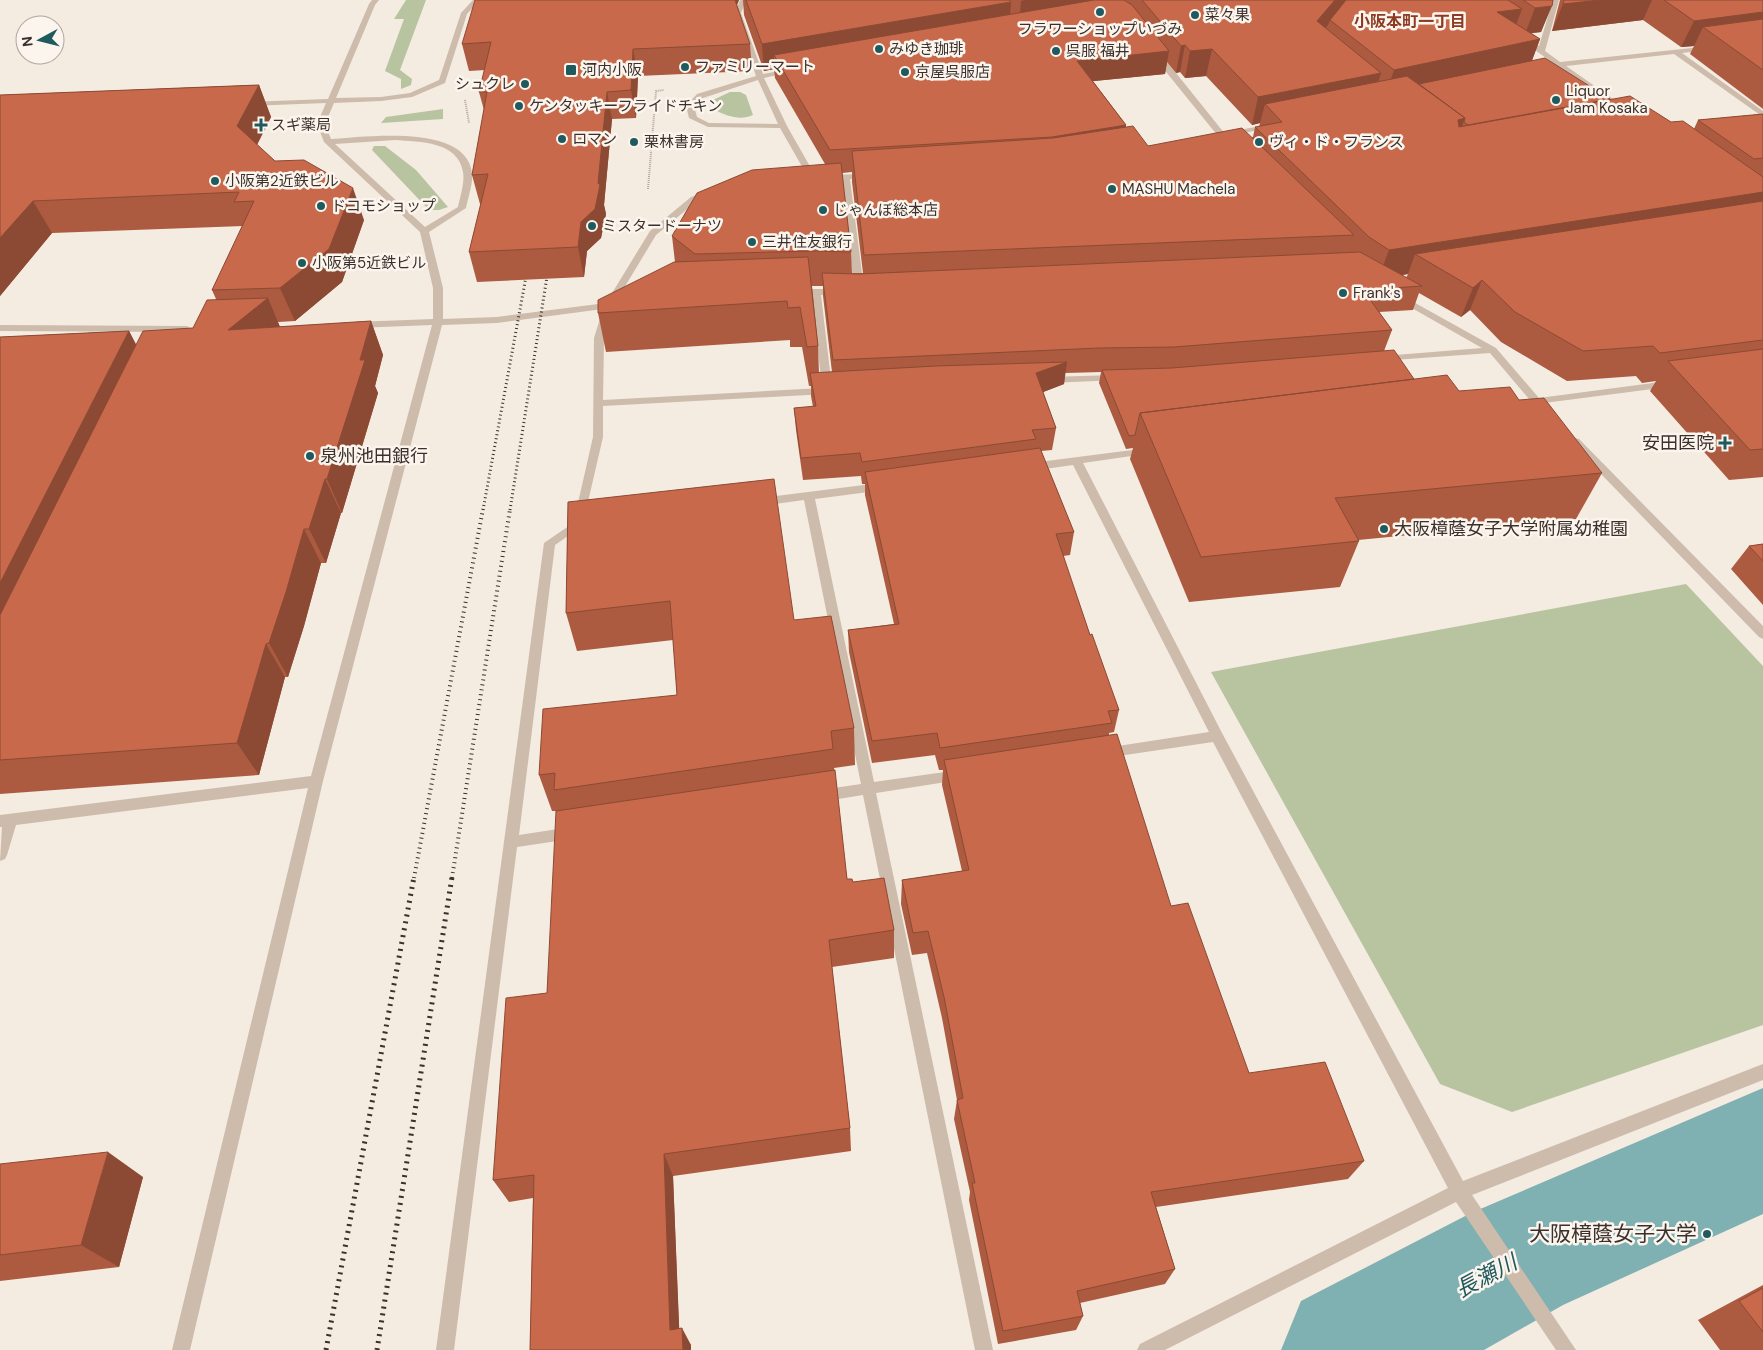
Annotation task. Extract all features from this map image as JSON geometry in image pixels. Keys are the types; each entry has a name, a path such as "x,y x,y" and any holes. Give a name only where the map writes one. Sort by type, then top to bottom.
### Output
{"street":[{"path":"181,1350 316,781 438,321 438,288 424,231 328,142 321,124 372,4 376,0"},
{"path":"239,104 381,99 412,94 442,81 464,13 476,0"},
{"path":"743,0 738,14 760,77 783,126 812,178"},
{"path":"1541,52 1556,0"},
{"path":"738,14 747,12"},
{"path":"1517,34 1623,110"},
{"path":"1150,47 1217,137 1235,150"},
{"path":"1532,70 1560,64 1715,47"},
{"path":"1676,52 1763,116"},
{"path":"783,126 708,125 693,118 690,106 700,96 760,77 799,70"},
{"path":"1217,137 1279,124"},
{"path":"328,142 395,138 435,141 460,154 468,173 462,208 424,231"},
{"path":"803,178 875,176"},
{"path":"788,292 864,292 846,178"},
{"path":"445,1350 550,543 585,522 598,437 599,338 608,307 653,234 694,200 719,191"},
{"path":"599,403 833,390 816,291"},
{"path":"1392,294 1493,350 1550,415"},
{"path":"343,326 497,320 608,307 627,303"},
{"path":"0,328 169,333 200,329"},
{"path":"1375,359 1493,350"},
{"path":"1042,380 1130,377"},
{"path":"1517,403 1674,383"},
{"path":"1564,429 1763,634"},
{"path":"1016,468 1164,449"},
{"path":"1076,460 1217,736 1459,1191 1567,1350"},
{"path":"752,503 888,486"},
{"path":"809,497 984,1350"},
{"path":"1091,755 1217,736"},
{"path":"810,798 975,773"},
{"path":"0,855 6,820 266,789 316,781"},
{"path":"511,842 588,831"},
{"path":"1146,1350 1459,1191 1763,1072"}],"path":[{"path":"465,97 469,124"}],"green space":[{"path":"406,0 426,0 400,70 412,79 411,85 401,89 401,79 385,71 404,19 394,19"},
{"path":"730,92 740,92 746,95 753,115 738,118 715,110 713,100"},
{"path":"443,109 443,119 381,123 386,117"},
{"path":"374,146 385,146 416,170 448,207 439,210 429,210 372,150"},
{"path":"1686,584 1763,666 1763,1025 1512,1112 1440,1084 1211,672"}],"building":[{"path":"475,0 735,0 750,44 633,49 631,90 607,92 598,183 600,185 595,209 581,222 578,247 469,252 488,174 472,175 487,92 479,92 491,42 462,44"},
{"path":"746,0 1009,0 1011,2 762,44"},
{"path":"1094,0 1124,0 1132,5 1169,51 1077,61 1126,125 1052,137 830,150 774,55"},
{"path":"1142,0 1335,0 1317,21 1381,73 1258,97 1212,49 1190,51 1185,45 1181,46"},
{"path":"1346,0 1508,0 1522,9 1497,12 1540,39 1394,70 1330,20"},
{"path":"1523,0 1553,0 1552,6 1535,8"},
{"path":"1564,0 1601,0 1563,4"},
{"path":"1664,0 1763,0 1763,12 1694,21"},
{"path":"1763,19 1763,70 1703,27"},
{"path":"1545,58 1610,99 1468,125 1464,122 1465,118 1419,84"},
{"path":"1407,76 1465,118 1458,120 1459,127 1630,96 1671,122 1683,121 1763,177 1763,192 1389,250 1369,237 1255,127 1282,122 1265,104"},
{"path":"259,85 237,126 275,161 304,160 353,188 329,249 280,288 212,290 254,201 234,202 239,192 33,201 0,238 0,95"},
{"path":"1763,114 1763,158 1754,159 1698,120"},
{"path":"1133,126 1148,146 1242,128 1354,235 864,255 852,151 1053,138"},
{"path":"841,163 851,252 695,254 672,236 697,193 752,170"},
{"path":"1763,201 1763,340 1660,353 1653,346 1583,351 1515,312 1482,280 1473,288 1415,254"},
{"path":"1360,252 1422,286 1363,290 1392,330 1174,347 1099,348 833,360 822,273 859,274"},
{"path":"808,257 818,346 807,347 800,307 788,308 787,301 598,313 598,300 674,262"},
{"path":"268,298 228,330 371,321 360,360 365,360 309,529 304,529 286,592 269,643 266,644 237,743 0,760 0,615 143,331 193,328 207,300"},
{"path":"129,331 0,583 0,337"},
{"path":"1763,349 1763,449 1750,450 1668,361"},
{"path":"1394,350 1414,379 1140,413 1135,435 1129,436 1102,370 1172,368"},
{"path":"1067,362 1036,373 1056,428 1032,430 1036,439 862,462 860,453 801,458 794,408 816,406 810,373 936,366"},
{"path":"1447,375 1459,391 1510,387 1519,400 1544,398 1602,473 1335,498 1359,541 1201,557 1140,413"},
{"path":"1040,448 1074,532 1056,534 1090,635 1092,634 1119,710 1108,711 1112,723 940,748 937,733 872,741 848,630 899,624 865,472"},
{"path":"774,479 794,620 831,616 854,728 831,731 833,749 554,790 555,773 539,775 543,709 677,695 670,601 566,613 568,502"},
{"path":"1763,544 1763,561 1749,546"},
{"path":"1117,734 1171,906 1188,903 1249,1073 1325,1062 1364,1161 1151,1192 1175,1269 1077,1291 1083,1316 1003,1331 957,1100 963,1098 944,997 928,931 913,933 902,880 969,870 944,760"},
{"path":"835,770 847,879 852,879 853,882 884,878 894,930 829,940 850,1128 664,1154 670,1330 682,1328 683,1350 530,1350 534,1175 493,1180 506,998 547,993 556,811"},
{"path":"108,1152 81,1245 0,1255 0,1164"},
{"path":"1763,1288 1763,1332 1739,1301"}],"waterway":[{"name":"長瀬川","path":"1350,1350 1517,1259 1763,1150"}],"railway":[{"path":"510,510 549,264"},
{"path":"483,510 528,266"},
{"path":"414,878 483,509"},
{"path":"452,878 510,509"},
{"path":"326,1350 414,877"},
{"path":"377,1350 452,877"}],"place":[{"name":"フラワーショップいづみ","path":"1100,12"},
{"name":"菜々果","path":"1195,15"},
{"name":"みゆき珈琲","path":"879,49"},
{"name":"呉服 福井","path":"1056,51"},
{"name":"ファミリーマート","path":"685,67"},
{"name":"河内小阪","path":"571,70"},
{"name":"京屋呉服店","path":"905,72"},
{"name":"シュクレ","path":"525,84"},
{"name":"Liquor Jam Kosaka","path":"1556,100"},
{"name":"ケンタッキーフライドチキン","path":"519,106"},
{"name":"スギ薬局","path":"261,125"},
{"name":"ロマン","path":"562,139"},
{"name":"栗林書房","path":"634,142"},
{"name":"ヴィ・ド・フランス","path":"1259,142"},
{"name":"小阪第2近鉄ビル","path":"215,181"},
{"name":"MASHU Machela","path":"1112,189"},
{"name":"ドコモショップ","path":"321,206"},
{"name":"じゃんぼ総本店","path":"823,210"},
{"name":"ミスタードーナツ","path":"592,226"},
{"name":"三井住友銀行","path":"752,242"},
{"name":"小阪第5近鉄ビル","path":"302,263"},
{"name":"Frank's","path":"1343,293"},
{"name":"安田医院","path":"1725,443"},
{"name":"泉州池田銀行","path":"310,456"},
{"name":"大阪樟蔭女子大学附属幼稚園","path":"1384,529"},
{"name":"大阪樟蔭女子大学","path":"1707,1234"}],"district":[{"name":"小阪本町一丁目","path":"1410,21"}]}
